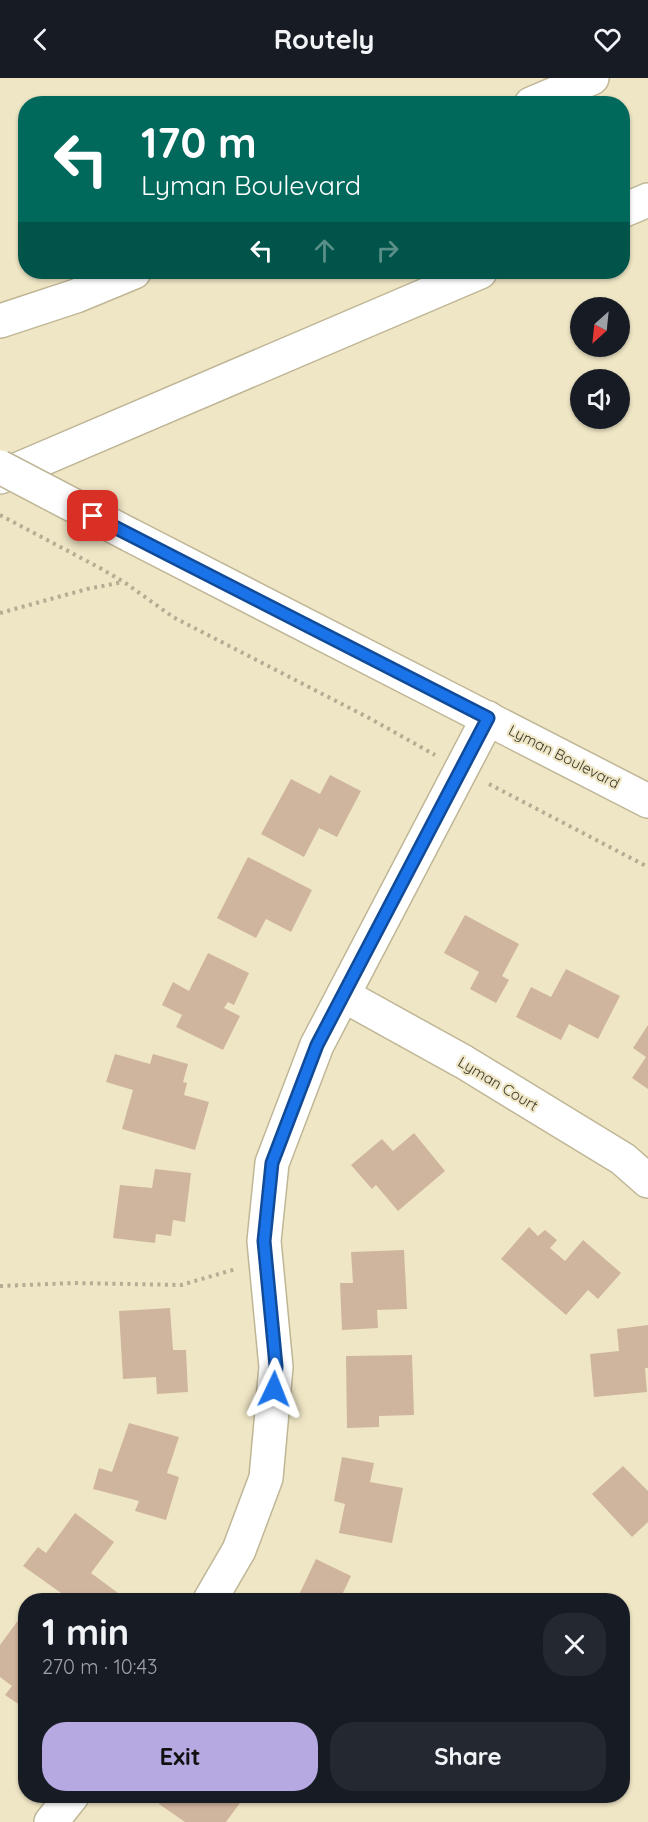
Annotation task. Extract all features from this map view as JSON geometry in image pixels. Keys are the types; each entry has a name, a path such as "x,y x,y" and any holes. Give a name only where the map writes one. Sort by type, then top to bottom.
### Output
{"main road":[{"path":"550,96 592,78"},
{"path":"630,208 648,200"},
{"path":"0,321 76,296 117,279"},
{"path":"0,477 464,279"},
{"name":"Lyman Boulevard","path":"0,467 648,801"},
{"path":"214,1593 239,1550 266,1478 276,1366 264,1241 272,1163 317,1045 488,718"},
{"name":"Lyman Court","path":"343,995 474,1068 623,1159 648,1181"},
{"path":"51,1822 66,1803"}],"path":[{"path":"0,515 124,582 173,617 371,719 648,867"},
{"path":"0,613 87,589 124,582"},
{"path":"0,1286 74,1283 181,1285 266,1261"}],"building":[{"path":"330,775 361,791 337,837 319,828 304,857 261,834 291,779 320,794"},
{"path":"248,857 312,890 291,932 266,919 256,938 217,918"},
{"path":"465,915 519,944 502,976 509,980 496,1003 470,989 479,972 444,953"},
{"path":"208,953 249,973 234,1005 228,1002 224,1008 240,1016 223,1050 176,1027 182,1015 162,1005 173,982 189,991"},
{"path":"566,969 620,996 598,1039 569,1024 561,1040 516,1017 531,987 551,997"},
{"path":"648,1025 648,1089 632,1078 646,1057 633,1048"},
{"path":"115,1054 150,1064 153,1054 188,1064 183,1082 187,1083 184,1095 209,1102 195,1150 122,1129 133,1090 106,1082"},
{"path":"414,1133 445,1171 398,1211 376,1185 372,1189 351,1165 382,1139 393,1151"},
{"path":"155,1169 191,1173 185,1222 173,1220 171,1236 156,1234 155,1243 113,1238 120,1185 152,1188"},
{"path":"529,1227 538,1236 545,1230 557,1240 550,1248 565,1261 583,1240 621,1273 598,1299 588,1290 566,1315 501,1259"},
{"path":"404,1250 407,1309 377,1310 378,1328 342,1330 340,1283 353,1283 351,1252"},
{"path":"170,1308 173,1350 186,1350 188,1392 157,1394 156,1377 123,1379 119,1311"},
{"path":"648,1325 648,1368 645,1368 647,1392 594,1397 590,1354 619,1351 617,1329"},
{"path":"412,1355 414,1415 379,1416 379,1427 347,1428 346,1356"},
{"path":"129,1423 179,1437 167,1473 179,1477 166,1520 135,1511 139,1501 93,1489 99,1468 112,1472"},
{"path":"342,1457 374,1463 370,1482 403,1488 392,1543 339,1533 345,1504 334,1501"},
{"path":"623,1466 648,1491 648,1522 632,1537 592,1494"},
{"path":"75,1513 114,1542 91,1573 118,1593 61,1593 23,1566 38,1547 46,1553"},
{"path":"316,1559 351,1576 343,1593 300,1593"},
{"path":"18,1620 18,1704 5,1695 12,1686 0,1677 0,1645"},
{"path":"240,1803 226,1822 185,1822 159,1804"}],"route":[{"path":"93,516 488,718 317,1045 272,1163 264,1241 276,1366 274,1389"}]}
